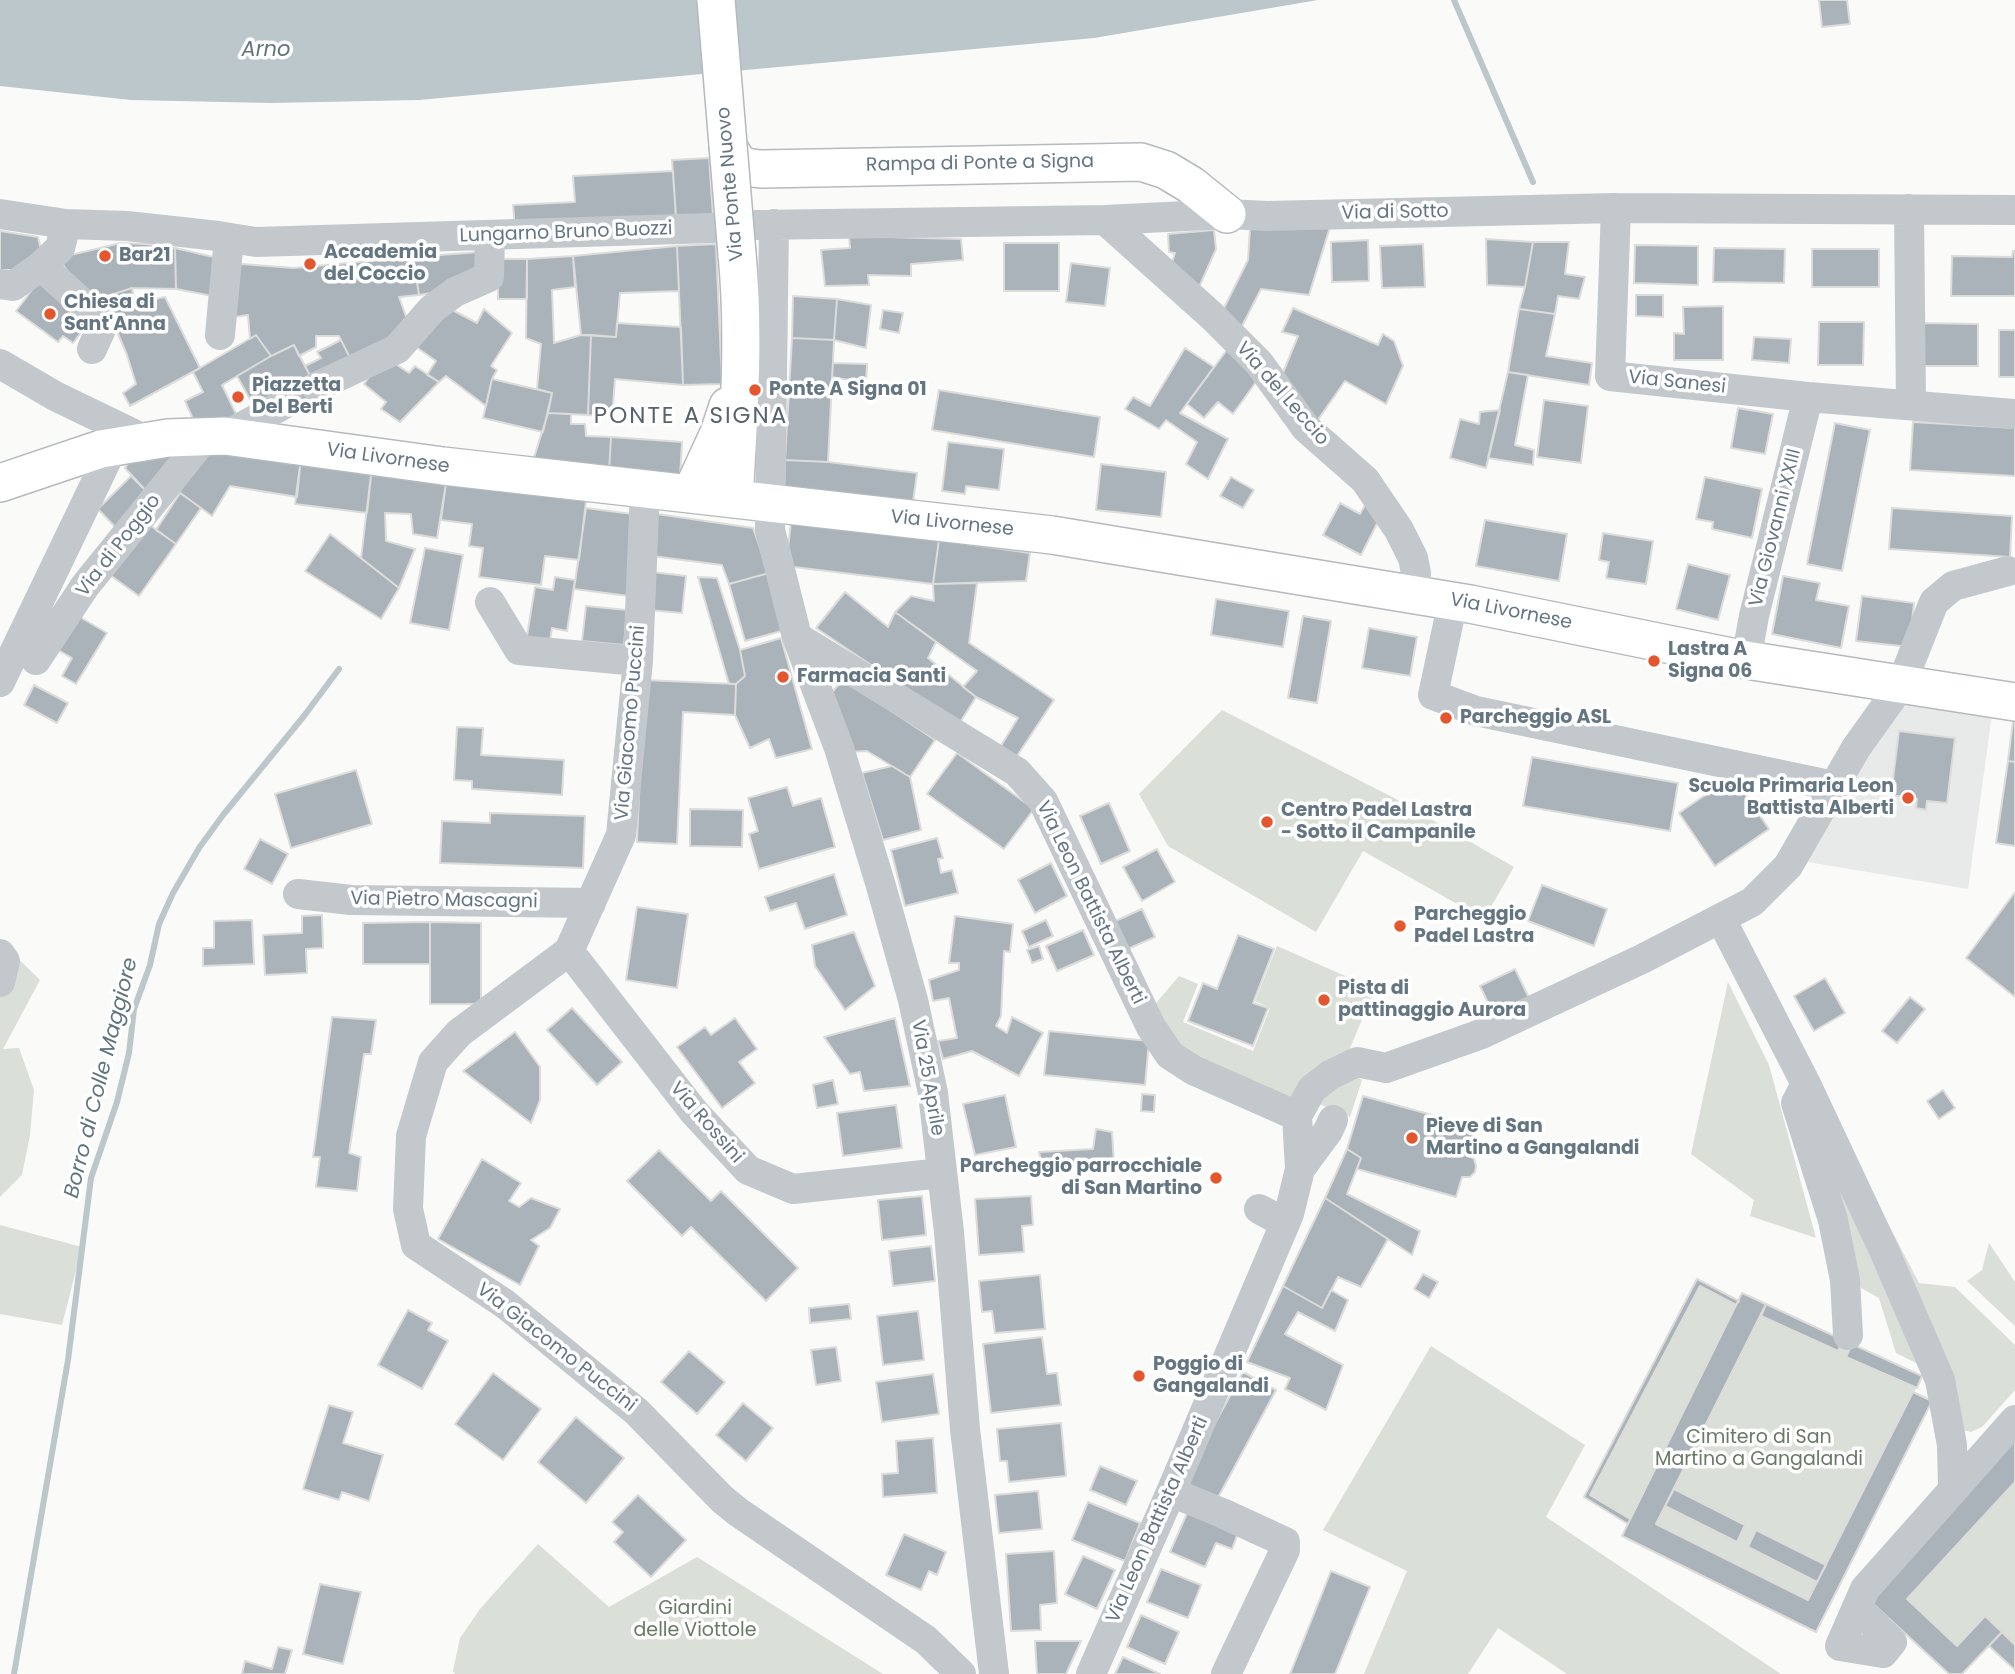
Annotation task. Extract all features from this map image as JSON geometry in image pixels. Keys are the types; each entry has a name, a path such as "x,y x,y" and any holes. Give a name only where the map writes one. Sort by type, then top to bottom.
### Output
{"main road":[{"name":"Via Ponte Nuovo","path":"716,0 728,146 745,233 740,285 740,369 734,499"},
{"name":"Rampa di Ponte a Signa","path":"728,146 740,164 762,169 1141,162 1166,170 1183,180 1227,214"},
{"name":"Via Ponte Nuovo","path":"691,494 719,433 740,369"},
{"name":"Via Livornese","path":"0,483 101,449 215,436 443,466 1052,535 1453,601 1746,660 2015,702"}],"street":[{"name":"Via di Sotto","path":"745,233 1227,214 1268,216 1616,208 2015,209"},
{"name":"Via Sanesi","path":"1616,208 1610,376 1808,397 2015,414"},
{"path":"1909,209 1912,405"},
{"name":"Lungarno Bruno Buozzi","path":"0,214 66,224 127,226 256,242 745,233"},
{"name":"Via del Leccio","path":"1105,220 1212,316 1259,363 1306,428 1364,480 1399,530 1413,558 1416,573 1414,594"},
{"path":"0,284 13,286 41,266 60,248 66,224"},
{"name":"Via 25 Aprile","path":"745,233 771,503 770,530 797,637 839,748 881,886 913,1000 933,1093 965,1429 993,1673"},
{"path":"316,387 397,349 432,309 455,292 489,277 490,236"},
{"path":"220,335 229,238"},
{"path":"41,266 100,319 101,329 92,349"},
{"path":"0,364 129,444 0,682"},
{"name":"Via Giovanni XXIII","path":"1746,660 1754,616 1808,397"},
{"path":"215,436 288,402"},
{"name":"Via di Poggio","path":"37,660 85,586 215,436"},
{"name":"Via Giacomo Puccini","path":"645,488 638,661 621,835 569,951 459,1033 433,1062 411,1136 408,1209 416,1245 505,1304 637,1412 738,1512 926,1640 955,1669 993,1673"},
{"path":"1297,1116 1312,1089 1330,1075 1357,1062 1386,1068 1484,1033 1642,959 1752,902 1788,866 1856,748 1901,685 1934,602 1953,586 2008,571"},
{"path":"1453,601 1433,695 1476,711 1834,786"},
{"path":"490,602 519,650 638,661"},
{"name":"Via Leon Battista Alberti","path":"797,637 1017,772 1043,802 1151,1027 1170,1055 1192,1070 1297,1116 1300,1169"},
{"name":"Via Pietro Mascagni","path":"298,894 351,900 591,902"},
{"path":"1721,919 1806,1084 1940,1380 1952,1446 1953,1490"},
{"name":"Via Rossini","path":"569,951 694,1112 748,1170 793,1189 942,1173"},
{"path":"0,954 5,961 0,982"},
{"path":"1806,1084 1796,1103 1833,1220 1845,1280 1848,1335"},
{"name":"Via Leon Battista Alberti","path":"1091,1674 1171,1492 1272,1216 1333,1120"},
{"path":"1857,1607 1865,1588 2015,1420"},
{"path":"1171,1492 1245,1522 1285,1542 1284,1550 1226,1674"}],"shaded area":[{"name":"Scuola Primaria Leon Battista Alberti","path":"1908,701 1992,714 1968,889 1802,861 1870,734"}],"green space":[{"name":"Centro Padel Lastra - Sotto il Campanile","path":"1222,710 1394,798 1514,867 1484,919 1363,851 1316,932 1168,846 1139,794"},
{"path":"0,941 40,980 3,1049 19,1048 34,1090 30,1135 22,1175 0,1197"},
{"path":"1277,946 1375,989 1347,1055 1290,1102 1189,1059 1152,1008 1179,976 1198,984 1183,1022 1253,1051 1270,1008 1255,1001"},
{"path":"1728,982 1769,1065 1816,1238 1750,1216 1754,1200 1691,1154"},
{"path":"1357,1077 1362,1080 1350,1117 1315,1102 1316,1099"},
{"path":"1823,1099 1919,1283 1955,1287 2015,1345 2015,1390 1982,1427 1971,1432 1962,1430"},
{"path":"1804,1104 1928,1369 1896,1353 1879,1298 1861,1288"},
{"path":"0,1225 82,1247 62,1325 0,1314"},
{"path":"1989,1243 2015,1282 2015,1326 1967,1281 1982,1270"},
{"name":"Cimitero di San Martino a Gangalandi","path":"1697,1279 1738,1300 1742,1293 1922,1376 1914,1392 1932,1401 1816,1632 1622,1536 1628,1524 1584,1497"},
{"path":"1431,1346 1585,1445 1546,1517 1781,1674 1567,1674 1498,1628 1468,1674 1364,1674 1407,1571 1323,1530"},
{"path":"2015,1440 2015,1670 1989,1646 1962,1674 1949,1674 1868,1599"},
{"name":"Giardini delle Viottole","path":"538,1544 609,1607 697,1557 883,1674 455,1674 453,1671 460,1638 480,1609"}],"water":[{"name":"Arno","path":"0,0 1318,0 1094,38 419,100 270,103 131,100 0,86"}],"building":[{"path":"1819,0 1847,0 1850,24 1822,27"},
{"path":"709,158 713,215 676,218 672,160"},
{"path":"673,171 676,218 515,228 513,205 575,202 573,176"},
{"path":"1330,227 1309,295 1261,289 1241,328 1222,312 1248,260 1250,229"},
{"path":"1214,230 1216,249 1196,294 1168,275 1175,253 1169,252 1168,234"},
{"path":"0,231 38,237 41,250 12,270 0,270"},
{"path":"849,236 961,239 963,260 911,264 911,276 868,275 869,285 825,286 821,250 850,248"},
{"path":"1486,239 1533,242 1525,287 1487,285"},
{"path":"1368,240 1369,281 1332,282 1331,242"},
{"path":"1533,242 1569,242 1565,274 1585,277 1579,299 1558,296 1555,314 1519,309"},
{"path":"121,243 175,248 176,289 132,288 90,302 58,258"},
{"path":"1004,243 1059,243 1059,291 1004,291"},
{"path":"716,244 722,384 683,385 677,246"},
{"path":"1423,244 1425,287 1382,288 1380,246"},
{"path":"1635,245 1698,246 1698,285 1634,283"},
{"path":"677,246 679,291 620,293 616,337 581,335 573,256"},
{"path":"175,248 222,259 218,297 176,289"},
{"path":"1714,248 1785,249 1784,283 1713,282"},
{"path":"1812,249 1879,249 1879,287 1812,287"},
{"path":"2013,251 2015,296 1951,296 1952,256 2012,257"},
{"path":"480,252 481,274 444,291 419,295 413,257"},
{"path":"573,256 575,287 552,290 554,343 581,335 591,335 588,415 548,413 552,393 537,389 541,344 526,338 527,259"},
{"path":"413,257 419,295 399,297 409,325 352,362 339,336 316,336 316,347 299,356 294,345 271,356 256,335 250,339 248,315 227,318 229,263 294,268"},
{"path":"498,259 527,259 527,299 498,299"},
{"path":"1071,263 1110,268 1105,306 1066,302"},
{"name":"Chiesa di Sant'Anna","path":"38,282 84,316 80,322 86,326 73,343 63,336 58,342 16,311"},
{"path":"132,288 135,303 165,297 200,368 130,406 123,393 136,384 108,310 117,307 114,294"},
{"path":"1636,295 1663,295 1663,317 1636,316"},
{"path":"793,296 837,299 834,340 792,338"},
{"path":"837,299 871,305 866,348 834,340"},
{"path":"445,306 477,323 484,309 512,333 491,366 497,370 492,379 486,406 446,376 439,382 427,375 436,361 412,344"},
{"path":"1723,306 1723,360 1674,360 1674,333 1684,334 1683,307"},
{"path":"1293,308 1378,345 1383,334 1394,341 1403,366 1386,404 1345,381 1317,421 1280,380 1298,336 1282,332"},
{"path":"1519,309 1555,314 1546,356 1592,363 1589,385 1508,372"},
{"path":"883,310 903,313 899,333 880,329"},
{"path":"1819,322 1864,322 1863,365 1818,365"},
{"path":"617,323 681,327 683,385 615,379 612,417 588,415 591,335 616,337"},
{"path":"1921,323 1978,324 1978,366 1921,366"},
{"path":"1999,330 2015,330 2015,377 1999,377"},
{"path":"256,335 271,356 222,385 240,422 198,430 185,401 203,392 193,372"},
{"path":"1754,337 1791,339 1789,363 1752,360"},
{"path":"792,338 834,340 828,462 785,460"},
{"path":"341,340 352,362 313,381 305,366 321,358 317,352"},
{"path":"1232,343 1261,375 1233,414 1218,402 1204,418 1187,404"},
{"path":"294,345 323,401 298,415 287,394 256,410 237,376"},
{"path":"1185,348 1214,367 1180,413 1228,439 1208,479 1186,464 1197,442 1166,420 1159,429 1125,409 1133,397 1150,406"},
{"path":"391,361 409,373 415,366 439,382 400,422 381,409 386,402 364,384 376,368"},
{"path":"833,363 867,364 866,383 832,377"},
{"path":"1508,372 1528,375 1515,445 1534,450 1533,465 1488,458"},
{"path":"492,379 552,393 543,432 483,418"},
{"path":"939,390 1100,417 1094,457 932,430"},
{"path":"1544,400 1588,406 1581,463 1537,457"},
{"path":"1738,408 1773,414 1765,454 1731,448"},
{"path":"1500,410 1486,468 1450,458 1460,419 1479,424 1480,412"},
{"path":"548,413 571,414 571,424 585,424 586,436 611,437 609,472 532,464"},
{"path":"1913,422 2015,428 2015,476 1910,470"},
{"path":"1835,423 1870,430 1842,571 1807,564"},
{"path":"611,437 682,442 680,477 609,472"},
{"path":"948,442 1004,449 999,490 966,486 965,494 942,491"},
{"path":"206,445 301,458 297,497 230,486 212,516 172,487"},
{"path":"180,450 148,493 125,468 136,452"},
{"path":"301,458 372,467 367,513 295,504"},
{"path":"785,460 828,462 917,473 912,509 784,498"},
{"path":"1101,464 1166,472 1161,517 1096,510"},
{"path":"371,475 446,484 437,538 413,534 411,514 385,513 386,541 415,549 399,588 361,558"},
{"path":"447,475 587,493 579,560 545,556 541,585 479,577 483,548 469,546 472,524 441,520"},
{"path":"131,476 152,497 118,530 98,509"},
{"path":"1231,477 1254,490 1243,508 1220,496"},
{"path":"1705,477 1762,489 1752,538 1712,529 1713,522 1696,519"},
{"path":"180,493 201,508 176,544 156,530"},
{"path":"1340,503 1360,514 1365,505 1382,514 1361,555 1323,535"},
{"path":"586,508 640,515 629,596 574,589"},
{"path":"1892,508 2012,516 2010,557 1889,549"},
{"path":"657,514 753,528 769,573 729,584 722,565 652,556"},
{"path":"1485,520 1567,534 1559,581 1476,566"},
{"path":"791,522 939,540 933,584 786,566"},
{"path":"147,523 176,544 139,596 110,575"},
{"path":"1603,533 1653,541 1646,584 1606,578 1609,562 1599,560"},
{"path":"330,534 399,588 381,619 305,571"},
{"path":"939,540 1030,553 1026,581 933,584"},
{"path":"425,548 463,555 449,630 410,623"},
{"path":"1688,564 1730,575 1718,620 1676,609"},
{"path":"652,572 686,576 682,613 648,610"},
{"path":"769,573 785,630 745,641 729,584"},
{"path":"1783,576 1820,583 1816,600 1849,606 1841,648 1772,634"},
{"path":"555,577 575,580 567,631 552,628 548,652 525,648 535,587 553,590"},
{"path":"698,577 717,578 740,650 745,676 736,684 729,684"},
{"path":"977,583 969,643 1054,700 1015,759 999,749 1018,718 976,697 963,687 977,671 895,612 911,596 934,601 933,584"},
{"path":"845,592 888,627 895,612 936,642 928,658 976,697 959,724 816,628"},
{"path":"1862,596 1914,603 1909,647 1856,641"},
{"path":"1216,599 1289,611 1283,647 1211,635"},
{"path":"586,606 627,610 624,645 582,641"},
{"path":"78,616 107,633 76,684 62,676 72,658 58,650"},
{"path":"1303,616 1331,621 1317,703 1288,698"},
{"path":"1369,628 1417,637 1410,676 1362,668"},
{"path":"781,638 812,749 776,758 769,739 750,748 735,715 736,684 745,676 740,650"},
{"path":"843,679 935,740 910,777 867,751 848,752 829,696"},
{"path":"644,680 736,684 735,715 683,712 677,844 637,842"},
{"path":"34,685 68,703 57,723 24,705"},
{"path":"2015,721 2015,762 2008,761"},
{"path":"457,727 483,728 481,755 564,760 562,795 472,789 472,781 454,780"},
{"name":"Scuola Primaria Leon Battista Alberti","path":"1899,731 1955,738 1947,803 1927,801 1926,810 1916,808 1917,799 1891,795"},
{"path":"957,753 1034,809 1004,849 927,794"},
{"path":"1532,757 1678,783 1670,831 1523,806"},
{"path":"2008,761 2015,762 2015,846 1996,843"},
{"path":"892,766 910,777 921,830 883,840 862,773"},
{"path":"356,770 372,824 291,848 275,794"},
{"path":"1733,776 1769,829 1715,866 1679,813"},
{"path":"787,787 793,806 821,798 835,847 759,869 749,834 758,831 748,798"},
{"path":"1109,803 1130,851 1101,864 1080,816"},
{"path":"690,809 743,810 742,847 690,846"},
{"path":"490,813 585,816 583,868 440,863 442,821 490,823"},
{"path":"937,838 943,858 938,859 941,873 952,870 958,893 905,906 891,850"},
{"path":"260,839 288,854 272,884 244,869"},
{"path":"1157,849 1175,882 1142,901 1123,867"},
{"path":"1051,863 1067,896 1035,913 1018,880"},
{"path":"834,874 847,915 805,929 796,903 770,911 765,897"},
{"path":"1542,885 1607,909 1594,946 1528,921"},
{"path":"2015,892 2015,997 1966,958"},
{"path":"637,907 688,914 677,988 626,980"},
{"path":"1142,909 1155,937 1123,951 1111,923"},
{"path":"322,915 323,948 306,949 307,973 265,975 263,935 302,933 302,916"},
{"path":"955,916 1013,924 1010,952 1004,951 1001,1016 996,1026 1007,1033 1012,1017 1043,1033 1019,1076 972,1051 943,1059 938,1041 957,1038 949,998 933,1001 929,980 959,970 959,963 949,963"},
{"path":"252,920 254,964 203,966 203,948 214,948 214,921"},
{"path":"1046,920 1053,936 1029,947 1022,931"},
{"path":"430,922 430,964 363,964 363,923"},
{"path":"430,922 481,923 481,1004 430,1004"},
{"path":"1083,930 1094,955 1057,971 1046,946"},
{"path":"854,932 875,986 845,1010 815,966 812,945"},
{"path":"1238,935 1274,949 1253,1003 1268,1008 1253,1046 1188,1021 1203,983 1217,989"},
{"path":"1039,946 1043,959 1032,963 1027,950"},
{"path":"1515,969 1529,998 1494,1015 1480,986"},
{"path":"1825,978 1845,1013 1814,1031 1794,996"},
{"path":"1910,997 1925,1009 1897,1043 1882,1031"},
{"path":"572,1008 622,1062 597,1085 547,1030"},
{"path":"332,1017 376,1020 371,1054 364,1054 349,1153 361,1157 357,1191 316,1187 320,1157 313,1157"},
{"path":"735,1018 757,1049 739,1062 755,1083 722,1108 677,1047 705,1027 711,1035"},
{"path":"895,1018 910,1086 864,1091 860,1072 850,1074 824,1037"},
{"path":"1049,1031 1149,1041 1145,1085 1044,1075"},
{"path":"515,1032 540,1067 540,1100 531,1123 463,1071"},
{"path":"833,1080 838,1104 817,1108 813,1085"},
{"path":"1943,1090 1955,1108 1939,1119 1927,1101"},
{"path":"1142,1094 1155,1095 1154,1112 1141,1111"},
{"path":"1005,1095 1016,1147 975,1155 963,1104"},
{"name":"Pieve di San Martino a Gangalandi","path":"1363,1096 1476,1127 1468,1155 1474,1159 1475,1172 1470,1177 1462,1177 1456,1197 1357,1169 1361,1158 1347,1149"},
{"path":"896,1105 902,1148 843,1156 837,1113"},
{"path":"1096,1129 1112,1132 1114,1163 1043,1169 1039,1152 1093,1149"},
{"path":"1347,1149 1361,1158 1347,1194 1420,1231 1412,1255 1325,1198"},
{"path":"659,1150 711,1201 721,1191 798,1268 766,1301 691,1227 682,1236 627,1181"},
{"path":"482,1159 521,1183 509,1201 519,1207 531,1198 560,1209 550,1228 531,1240 539,1246 520,1285 438,1239"},
{"path":"922,1196 926,1235 882,1240 878,1200"},
{"path":"1031,1196 1033,1225 1022,1226 1024,1252 979,1255 975,1199"},
{"path":"1325,1198 1388,1239 1361,1287 1338,1277 1322,1308 1283,1286"},
{"path":"931,1246 935,1281 893,1286 889,1251"},
{"path":"1423,1274 1438,1282 1429,1298 1414,1289"},
{"path":"1040,1275 1045,1329 995,1333 992,1311 982,1312 979,1281"},
{"path":"1697,1279 1739,1301 1736,1305 1700,1286 1590,1495 1630,1519 1628,1524 1584,1497"},
{"path":"1283,1286 1322,1308 1331,1290 1348,1300 1335,1331 1298,1312 1285,1334 1343,1365 1326,1410 1285,1389 1290,1378 1247,1362"},
{"path":"1742,1293 1766,1304 1656,1524 1808,1600 1913,1392 1932,1401 1816,1632 1622,1536"},
{"path":"849,1304 851,1319 810,1323 809,1308"},
{"path":"1766,1304 1843,1340 1838,1351 1761,1316"},
{"path":"408,1310 432,1323 428,1330 448,1341 422,1389 378,1365"},
{"path":"918,1311 924,1360 883,1365 877,1316"},
{"path":"1042,1337 1047,1374 1057,1373 1061,1405 991,1413 983,1344"},
{"path":"1852,1344 1922,1376 1917,1388 1846,1357"},
{"path":"836,1347 841,1381 816,1385 811,1350"},
{"path":"689,1351 725,1382 697,1414 661,1382"},
{"path":"1243,1372 1276,1390 1215,1503 1182,1484"},
{"path":"493,1373 541,1409 503,1460 455,1424"},
{"path":"933,1374 939,1414 882,1422 876,1382"},
{"path":"743,1403 773,1428 746,1461 716,1435"},
{"path":"329,1405 353,1412 343,1443 383,1455 369,1501 342,1492 339,1500 303,1489"},
{"path":"576,1417 624,1458 586,1503 538,1462"},
{"path":"1061,1423 1066,1476 1009,1482 1007,1461 1000,1461 997,1429"},
{"path":"933,1438 937,1493 883,1497 882,1474 898,1473 896,1441"},
{"path":"2015,1440 2015,1482 1907,1599 1957,1646 1985,1616 2002,1632 1962,1674 1949,1674 1868,1599"},
{"path":"1100,1466 1137,1481 1126,1505 1090,1490"},
{"path":"1674,1489 1745,1525 1737,1542 1665,1506"},
{"path":"1038,1491 1042,1529 999,1533 995,1495"},
{"path":"638,1495 686,1540 651,1577 614,1542 623,1532 612,1522"},
{"path":"1088,1502 1140,1523 1125,1561 1072,1540"},
{"path":"1188,1511 1238,1533 1232,1549 1216,1543 1205,1567 1170,1552"},
{"path":"1756,1530 1826,1565 1817,1582 1748,1547"},
{"path":"904,1534 946,1552 937,1575 929,1571 921,1590 886,1575"},
{"path":"1054,1551 1057,1603 1040,1605 1041,1630 1011,1631 1006,1554"},
{"path":"1083,1556 1115,1570 1097,1609 1065,1594"},
{"path":"1161,1569 1201,1585 1188,1618 1147,1602"},
{"path":"1331,1571 1370,1587 1335,1674 1290,1674"},
{"path":"320,1584 361,1592 343,1664 303,1654"},
{"path":"1141,1615 1179,1632 1165,1664 1127,1647"},
{"path":"2002,1632 2015,1645 2015,1670 1989,1646"},
{"path":"1035,1641 1081,1641 1066,1674 1037,1674"},
{"path":"278,1647 292,1650 285,1674 242,1674 245,1661 272,1669"},
{"path":"1123,1657 1160,1674 1115,1674"}],"waterway":[{"path":"1454,0 1533,182"},
{"name":"Borro di Colle Maggiore","path":"14,1674 68,1360 91,1178 117,1102 129,1053 134,1009 150,965 159,924 199,848 339,669"}],"place":[{"name":"Bar21","path":"105,256"},
{"name":"Accademia del Coccio","path":"310,264"},
{"name":"Chiesa di Sant'Anna","path":"50,314"},
{"name":"Ponte A Signa 01","path":"755,390"},
{"name":"Piazzetta Del Berti","path":"238,397"},
{"name":"Lastra A Signa 06","path":"1654,661"},
{"name":"Farmacia Santi","path":"783,677"},
{"name":"Parcheggio ASL","path":"1446,718"},
{"name":"Scuola Primaria Leon Battista Alberti","path":"1908,798"},
{"name":"Centro Padel Lastra - Sotto il Campanile","path":"1267,822"},
{"name":"Parcheggio Padel Lastra","path":"1400,926"},
{"name":"Pista di pattinaggio Aurora","path":"1324,1000"},
{"name":"Pieve di San Martino a Gangalandi","path":"1412,1138"},
{"name":"Parcheggio parrocchiale di San Martino","path":"1216,1178"},
{"name":"Poggio di Gangalandi","path":"1139,1376"}],"district":[{"name":"PONTE A SIGNA","path":"691,417"}]}
